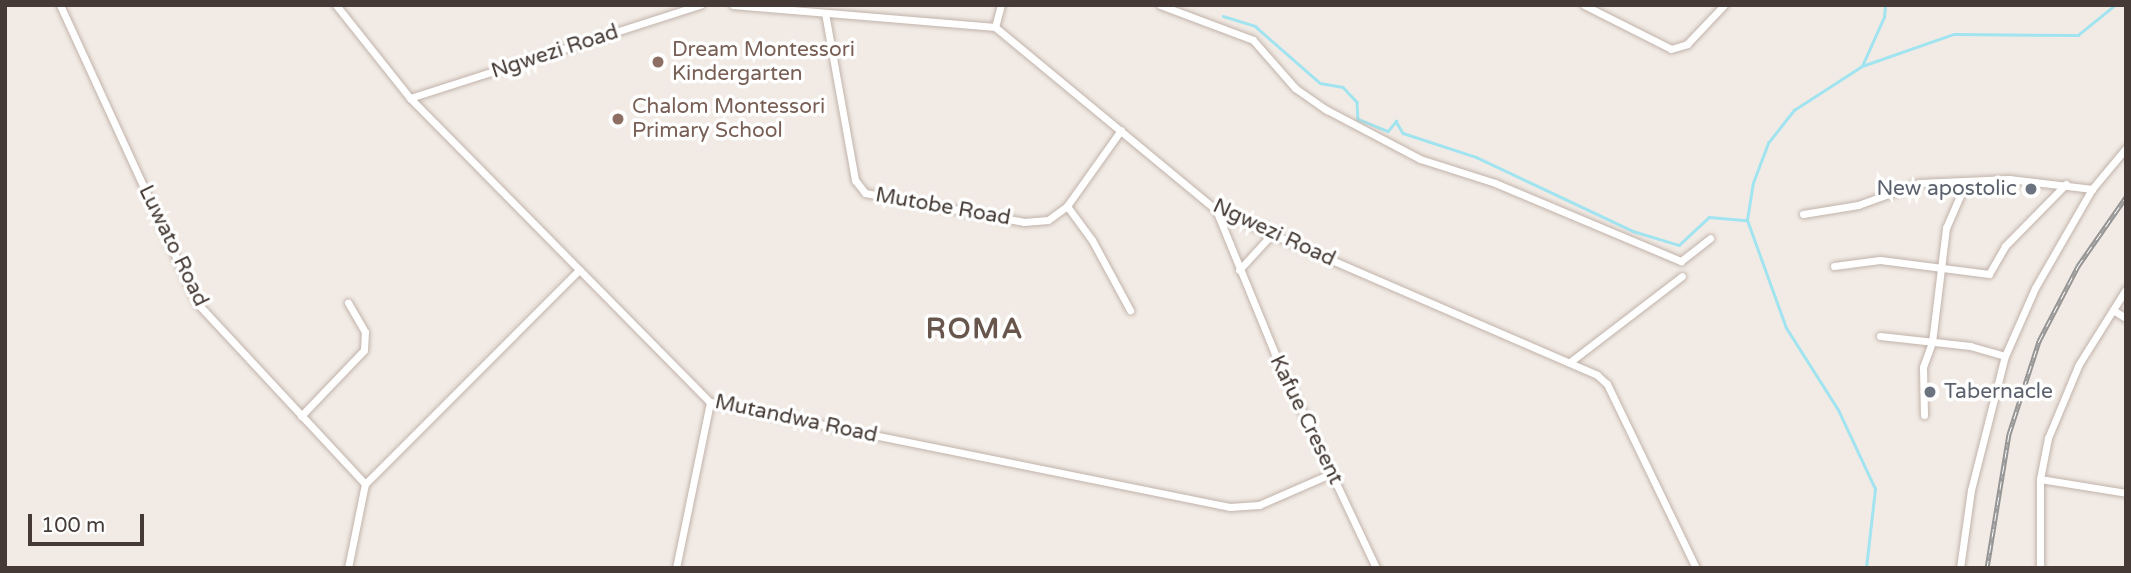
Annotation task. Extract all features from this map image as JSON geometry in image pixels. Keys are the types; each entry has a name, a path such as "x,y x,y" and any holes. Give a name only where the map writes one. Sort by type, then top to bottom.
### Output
{"street":[{"name":"Luwato Road","path":"60,5 197,303 365,484"},
{"name":"Mutandwa Road","path":"336,5 410,98 710,402 1230,507 1259,505 1330,474"},
{"name":"Ngwezi Road","path":"410,98 700,5"},
{"path":"733,5 995,27 1001,5"},
{"path":"1160,5 1253,40 1295,88 1420,159 1496,183 1681,261 1710,238"},
{"path":"1584,5 1671,49 1688,44 1724,5"},
{"name":"Mutobe Road","path":"825,13 859,189 899,201 1035,223 1048,220 1067,206 1121,130"},
{"name":"Ngwezi Road","path":"995,27 1216,210 1570,362 1607,384 1696,568"},
{"path":"1961,568 1971,490 2005,356 2035,288 2092,189 2126,148"},
{"path":"1803,214 1858,205 1905,185 2008,179 2092,189"},
{"path":"1924,415 1923,367 1931,342 1946,228 1966,182"},
{"path":"1834,265 1880,260 1942,265 1989,274 2005,246 2066,184"},
{"path":"1067,206 1092,240 1130,310"},
{"name":"Kafue Cresent","path":"1216,210 1239,271 1330,474 1377,568"},
{"path":"1239,271 1272,234"},
{"path":"348,568 365,484 579,270"},
{"path":"1570,362 1682,276"},
{"path":"2040,568 2040,479 2061,406 2079,364 2126,289"},
{"path":"301,416 365,349 365,332 348,303"},
{"path":"2113,310 2126,318"},
{"path":"1880,336 1931,342 2005,356"},
{"path":"676,568 710,402"},
{"path":"2040,479 2126,493"}],"waterway":[{"path":"1862,66 1884,17 1885,5"},
{"path":"1866,568 1875,489 1838,410 1786,328 1747,220 1753,183 1768,143 1794,110 1862,66 1954,34 2078,35 2115,5"},
{"path":"1223,16 1255,26 1320,83 1343,87 1357,102 1358,119 1388,131 1396,121 1403,133 1476,157 1633,231 1679,245 1709,217 1746,220"}],"railway":[{"path":"1987,568 2009,434 2039,341 2078,266 2126,197"}],"place":[{"name":"Dream Montessori Kindergarten","path":"658,62"},
{"name":"Chalom Montessori Primary School","path":"618,119"},
{"name":"New apostolic","path":"2031,189"},
{"name":"Tabernacle","path":"1930,392"}],"district":[{"name":"ROMA","path":"975,329"}]}
